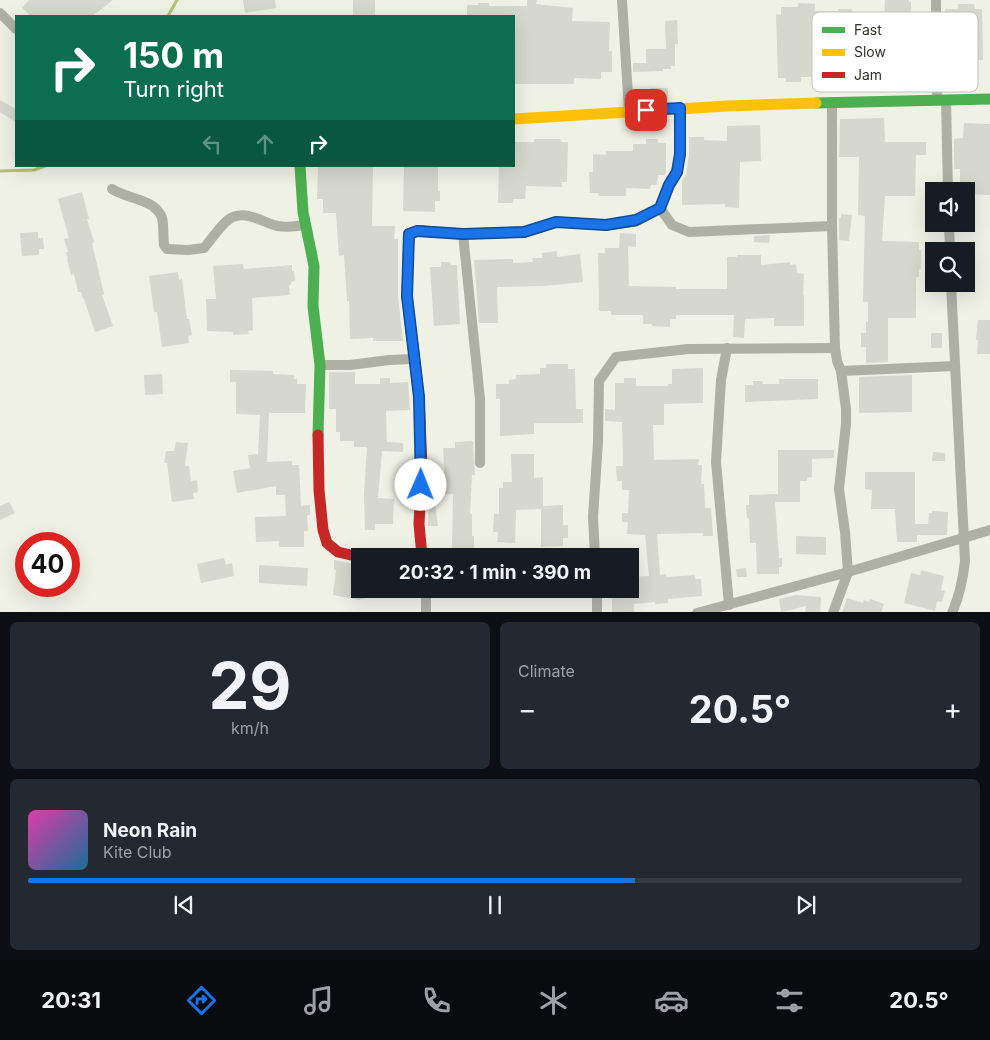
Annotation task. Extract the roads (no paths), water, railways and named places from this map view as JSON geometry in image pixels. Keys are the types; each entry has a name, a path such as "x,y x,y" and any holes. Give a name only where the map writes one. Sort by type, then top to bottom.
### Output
{"street":[{"path":"622,0 629,111"},
{"path":"0,13 15,28"},
{"path":"942,92 947,182"},
{"path":"515,119 680,108 990,99"},
{"path":"832,103 832,226 835,348 841,371 846,409 839,489 848,572 833,612"},
{"path":"421,548 419,524 421,456 419,397 407,296 409,234 417,231 463,234 524,232 556,222 611,225 636,220 660,208 679,163 680,108"},
{"path":"300,167 305,225 314,266 313,306 320,366 318,417 319,490 323,530 327,543 338,552 351,555"},
{"path":"112,188 128,197 143,200 157,210 162,217 164,245 167,249 188,250 204,248 232,217 245,216 261,219 276,226 290,228 305,225"},
{"path":"660,208 672,224 689,232 832,226"},
{"path":"463,234 480,399 480,463"},
{"path":"950,292 965,539 963,582 959,598 952,612"},
{"path":"727,348 721,380 716,462 729,605"},
{"path":"595,548 593,517 598,442 599,381 616,357 688,349 835,348"},
{"path":"320,366 413,359"},
{"path":"841,371 955,366"},
{"path":"697,612 848,572 965,539 990,530"},
{"path":"426,598 426,612"},
{"path":"597,598 597,612"}],"waterway":[{"path":"169,15 177,0"},
{"path":"0,171 34,170 42,167"}]}
